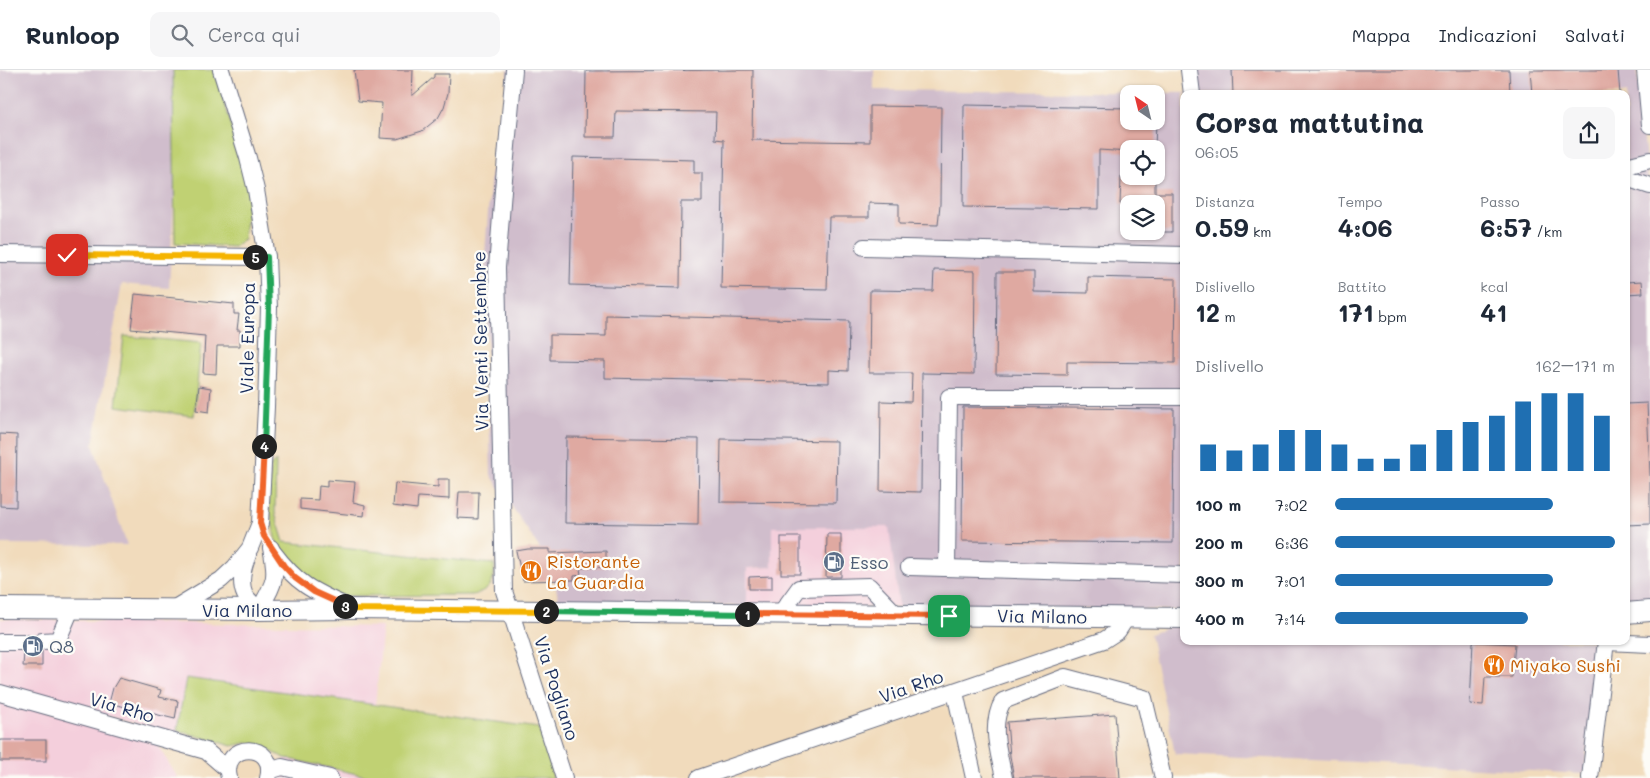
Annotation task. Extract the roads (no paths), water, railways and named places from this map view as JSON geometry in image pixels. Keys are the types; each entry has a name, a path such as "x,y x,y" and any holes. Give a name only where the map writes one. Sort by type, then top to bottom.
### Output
{"main road":[{"name":"Via Milano","path":"0,608 352,609 1180,618"},
{"path":"1630,613 1650,611"}],"street":[{"name":"Viale Europa","path":"174,609 221,580 235,567 250,548 260,523 269,308 267,257 256,190 221,70"},
{"name":"Via Venti Settembre","path":"511,611 504,591 497,268 502,190 514,70"},
{"path":"1189,70 1192,90"},
{"path":"1644,70 1650,125"},
{"path":"1630,165 1650,160"},
{"path":"1630,179 1650,186"},
{"path":"864,247 1180,255"},
{"path":"0,254 267,257"},
{"path":"947,568 948,397 1180,397"},
{"name":"Viale Europa","path":"260,523 264,536 271,548 295,578 314,592 352,609"},
{"path":"250,548 243,568 242,582 245,595 259,610 273,583 275,568 271,548"},
{"path":"909,567 1180,575"},
{"path":"780,614 799,588 869,586 897,615"},
{"path":"42,641 58,640 71,609"},
{"name":"Via Pogliano","path":"511,611 564,778"},
{"name":"Via Rho","path":"699,778 1104,640 1118,631 1127,617"},
{"path":"0,642 24,642"},
{"path":"1630,643 1650,644"},
{"path":"1590,778 1606,645"},
{"path":"1004,778 995,726 998,710 1003,701 1065,678 1144,698 1163,778"},
{"path":"955,692 974,778"},
{"name":"Via Rho","path":"0,693 206,751 229,774"},
{"name":"Via Rho","path":"229,774 229,763 233,756 246,750 260,752 265,758 268,774 282,767 330,778"}],"place":[{"name":"Esso","path":"834,562"},
{"name":"Ristorante La Guardia","path":"531,571"},
{"name":"Q8","path":"33,646"},
{"name":"Miyako Sushi","path":"1494,665"}]}
